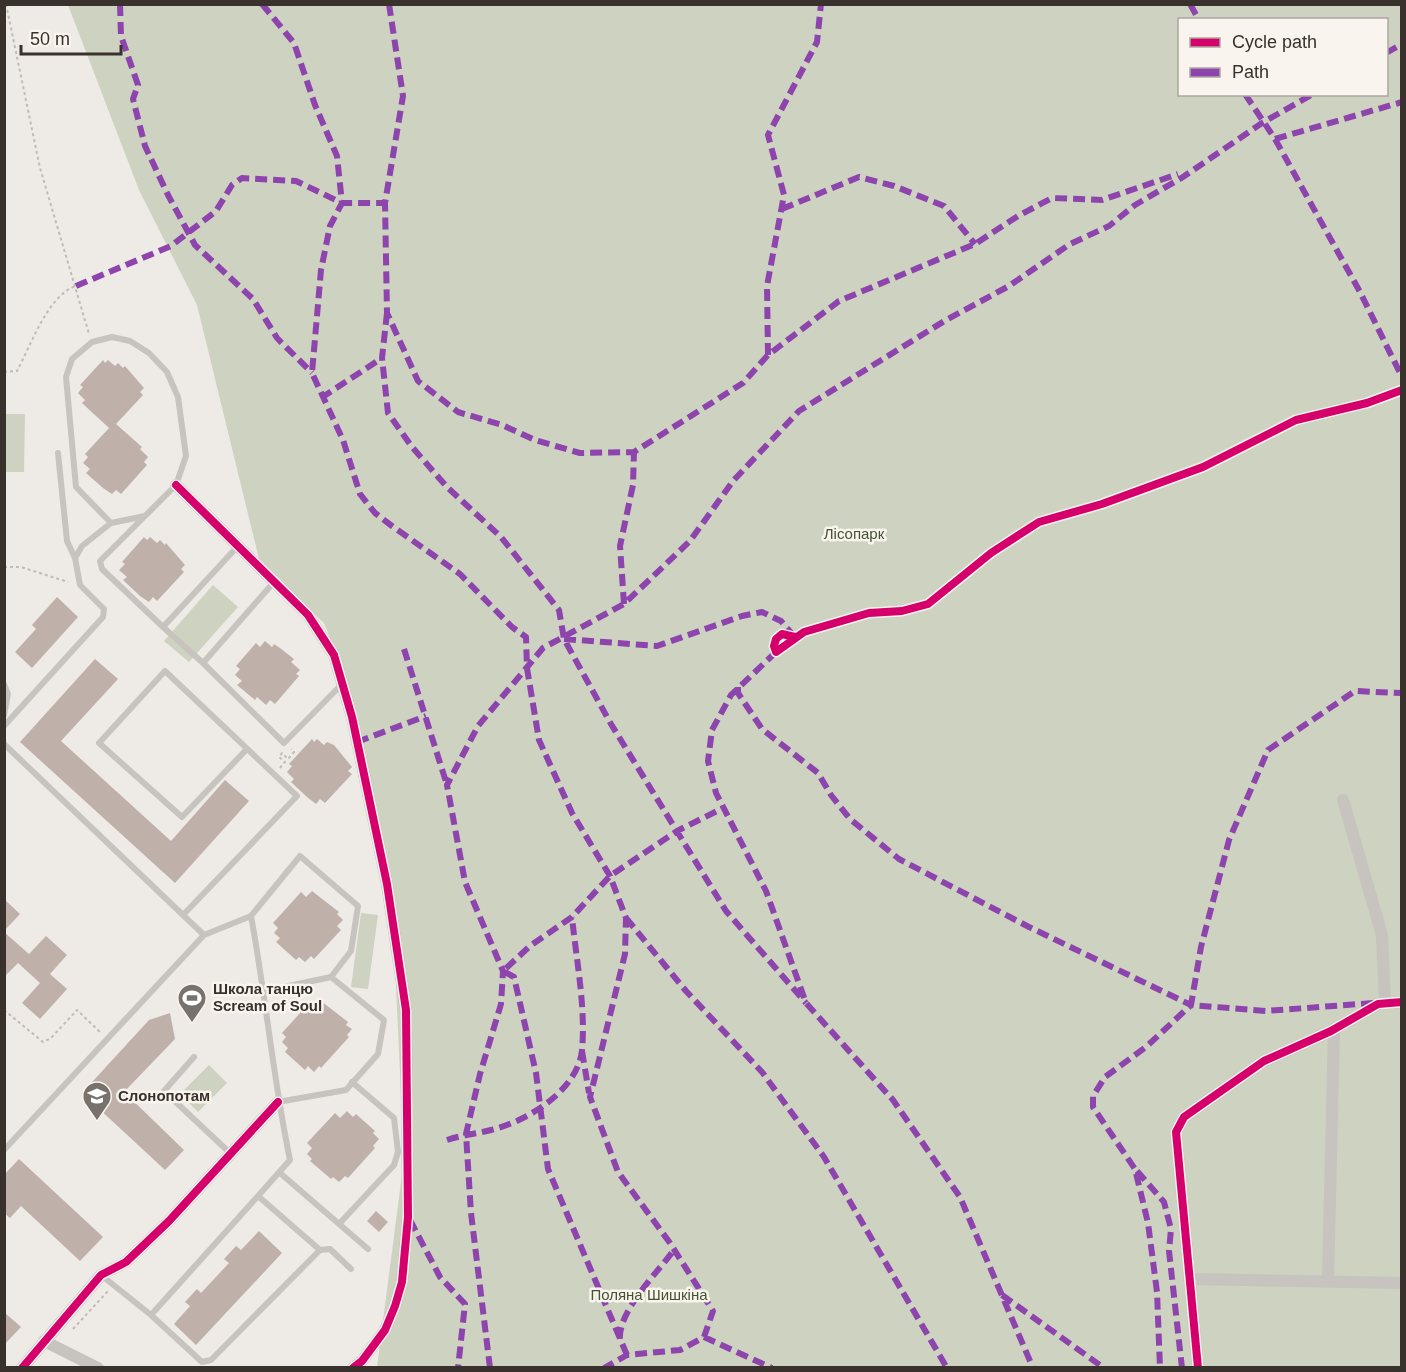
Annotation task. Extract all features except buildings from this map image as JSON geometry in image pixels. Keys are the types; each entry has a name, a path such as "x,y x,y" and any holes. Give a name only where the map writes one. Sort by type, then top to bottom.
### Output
{"street":[{"path":"176,485 308,615 334,655 343,682 387,884 406,1010 408,1217 402,1282 384,1330 362,1361 353,1368"},
{"path":"1343,800 1382,935 1385,1002"},
{"path":"1198,1368 1176,1132 1184,1118 1264,1061 1334,1029 1385,1002 1401,1002"},
{"path":"1328,1280 1334,1029"},
{"path":"22,1368 101,1275 126,1262 170,1221 278,1102"},
{"path":"1189,1280 1328,1280 1401,1283"},
{"path":"44,1341 98,1368"}],"lane":[{"path":"111,523 76,487 66,377 72,359 92,342 112,337 130,341 149,353 167,372 178,397 186,456 176,485 100,561 102,569 203,663 284,743 343,682"},
{"path":"4,726 104,617 104,609 80,585 75,558 67,541 58,453"},
{"path":"75,558 82,546 111,523 145,516"},
{"path":"163,627 237,547"},
{"path":"203,663 275,582"},
{"path":"183,915 297,796 246,750 165,670 99,743 182,817 246,750"},
{"path":"4,684 8,694 4,716"},
{"path":"4,744 204,935"},
{"path":"4,1150 204,935 251,916 300,856 358,906 351,951 332,977 265,992"},
{"path":"151,1314 290,1160 278,1102 265,992 251,916"},
{"path":"278,1102 346,1090 378,1054 384,1020 332,977"},
{"path":"194,1056 164,1091 231,1154"},
{"path":"339,1224 394,1165 398,1152 394,1118 352,1082"},
{"path":"280,1173 368,1249"},
{"path":"258,1196 320,1250 330,1250 351,1269"},
{"path":"101,1275 151,1314 202,1362 212,1360 320,1250"}],"path":[{"path":"6,4 40,168 76,286 85,325 92,342"},
{"path":"4,372 17,371 54,301 65,290 76,286"},
{"path":"4,567 21,567 80,585"},
{"path":"277,771 285,762 279,757 282,753 288,759"},
{"path":"4,1010 43,1042 51,1038 77,1010 108,1040"},
{"path":"71,1332 115,1284"}],"green space":[{"name":"Лісопарк","path":"68,5 1401,5 1401,1367 377,1367 404,1159 393,921 346,679 324,623 260,563 197,305 139,190"},
{"path":"5,414 25,414 24,472 5,472"},
{"path":"213,585 238,607 189,662 164,641"},
{"path":"361,913 378,915 368,989 351,987"},
{"path":"209,1065 227,1083 198,1112 180,1094"}],"marked path":[{"path":"120,4 121,36 138,85 133,99 145,146 168,195 195,245 253,299 277,338 312,373"},
{"path":"262,4 294,43 315,105 337,156 342,203 330,226 321,270 312,373 343,440 360,494 375,513 460,574 512,627 526,637 527,668 539,740 572,813 610,876 626,918 625,954 590,1097 618,1172 670,1243 713,1311 704,1337 680,1350 627,1355 604,1368"},
{"path":"389,4 403,96 385,203 387,313 418,381 458,412 502,425 535,440 580,453 634,452 743,383 768,355 839,301 975,244 1018,216 1052,198 1102,200 1178,174"},
{"path":"768,355 767,286 784,195 768,135 817,42 821,4"},
{"path":"1190,4 1198,18"},
{"path":"1388,52 1402,44"},
{"path":"1246,96 1275,139 1360,292 1402,377"},
{"path":"490,1368 471,1213 466,1134 480,1074 501,1004 503,971 465,882 447,785 478,726 543,648 624,604 690,541 733,481 799,411 946,320 1009,286 1070,244 1109,226 1135,205 1183,177 1262,123 1309,96"},
{"path":"1275,139 1402,102"},
{"path":"782,209 859,177 894,186 944,206 975,244"},
{"path":"76,286 171,246 216,211 232,185 242,178 296,181 342,203 385,203"},
{"path":"387,313 382,358 388,413 412,447 447,487 501,537 559,610 564,639 611,724 726,911 806,1003"},
{"path":"321,398 382,358"},
{"path":"624,604 620,546 633,485 634,452"},
{"path":"564,639 657,646 742,616 762,612 781,621 793,635"},
{"path":"404,649 447,785"},
{"path":"776,652 731,695 712,730 708,761 716,793 766,891 806,1003 893,1100 960,1197 1033,1368"},
{"path":"738,687 738,693 762,729 818,773 831,795 850,819 899,859 1029,927 1191,1005 1146,1047 1105,1077 1093,1096 1093,1107 1135,1169 1148,1223 1157,1292 1160,1368"},
{"path":"1373,1003 1266,1011 1191,1005 1201,947 1229,840 1268,750 1355,691 1402,693"},
{"path":"357,742 426,716"},
{"path":"627,1355 548,1169 536,1073 514,977 503,971 530,946 572,917 610,876 677,831 723,808"},
{"path":"447,1140 505,1126 520,1119 549,1102 571,1078 578,1065 583,1034 582,1000 572,917"},
{"path":"626,918 686,991 762,1072 824,1157 947,1368"},
{"path":"582,1051 589,1093"},
{"path":"1137,1171 1164,1202 1171,1229 1169,1251 1182,1368"},
{"path":"410,1220 440,1277 465,1304 458,1368"},
{"path":"620,1339 625,1316 632,1304 674,1250"},
{"path":"1002,1295 1104,1368"},
{"path":"704,1337 772,1368"}],"cycle path":[{"path":"795,637 782,634 776,639 774,646 776,652 804,632 869,613 902,611 928,604 991,553 1039,522 1102,504 1203,467 1296,420 1367,403 1402,390"},
{"path":"176,485 308,615 334,655 352,717 387,884 406,1010 408,1217 402,1282 395,1306 385,1330 362,1361 353,1368"},
{"path":"1198,1368 1176,1132 1184,1117 1264,1061 1331,1031 1378,1004 1402,1002"},
{"path":"22,1368 101,1275 126,1262 169,1221 278,1102"}],"place":[{"name":"Школа танцю Scream of Soul","path":"192,1024"},
{"name":"Слонопотам","path":"97,1122"}],"park label":[{"name":"Поляна Шишкіна","path":"649,1295"}]}
